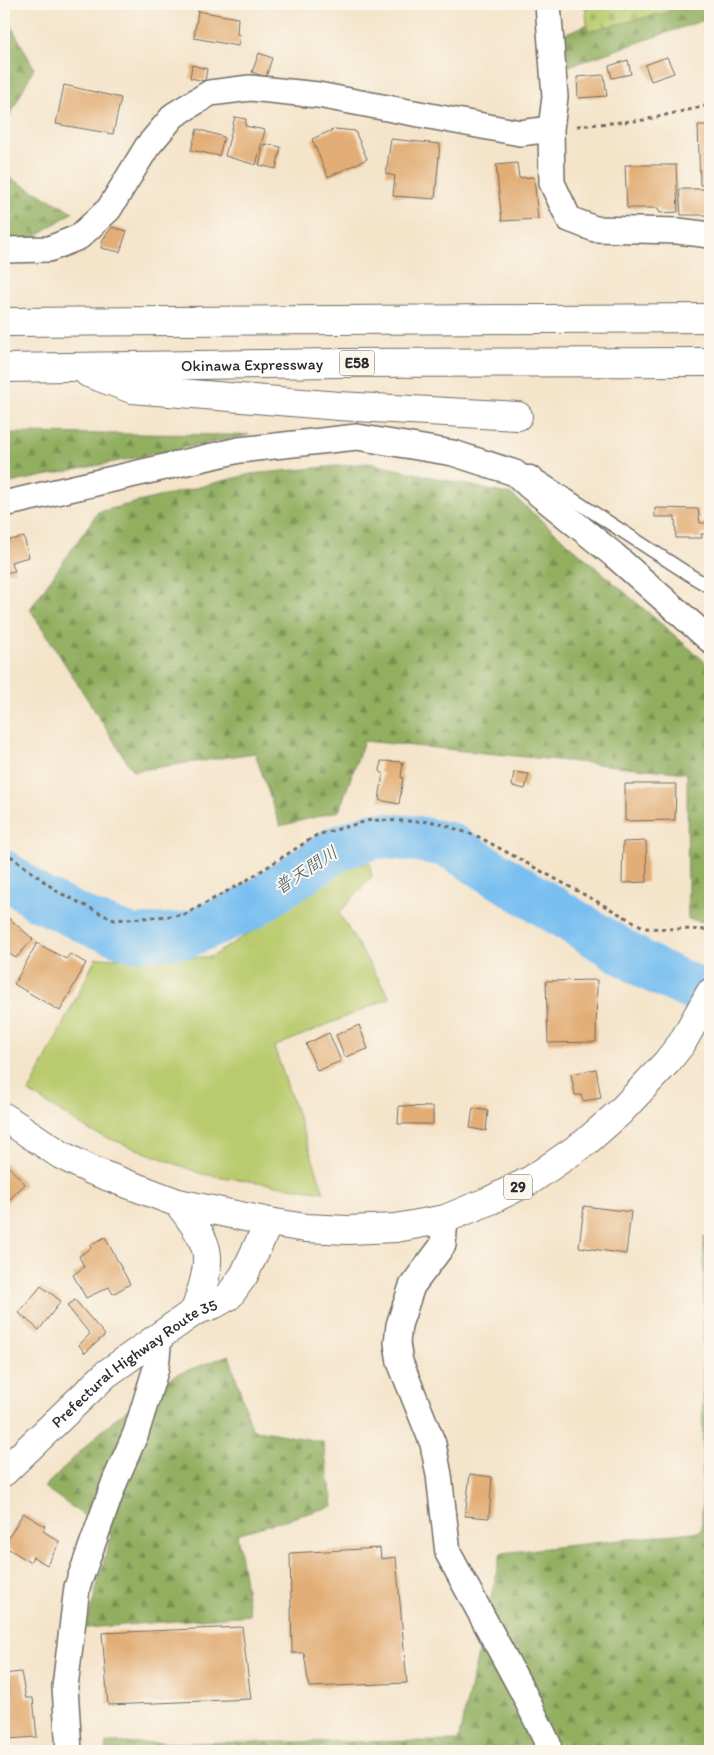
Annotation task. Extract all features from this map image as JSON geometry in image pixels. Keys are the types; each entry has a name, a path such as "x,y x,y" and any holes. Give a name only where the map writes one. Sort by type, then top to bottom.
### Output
{"main road":[{"path":"4,322 710,318"},
{"name":"Okinawa Expressway","path":"4,368 526,362 710,362"},
{"path":"70,367 132,388 339,406 518,416"},
{"name":"29","path":"4,1117 61,1155 93,1171 178,1203 306,1228 346,1230 396,1228 445,1219 491,1200 531,1180 586,1142 620,1112 667,1062 682,1042 706,1002"},
{"path":"178,1203 197,1228 208,1252 204,1282 195,1310"},
{"name":"Prefectural Highway Route 35","path":"4,1472 106,1374 195,1310 215,1304 229,1296 238,1285 269,1222"}],"street":[{"path":"548,4 555,97 551,129 552,183 569,219 595,229 678,231 710,235"},
{"path":"4,250 49,249 79,237 109,209 147,148 174,115 210,93 250,88 318,95 520,133 551,129"},
{"path":"4,504 239,450 357,437 453,453 515,473 710,640"},
{"path":"445,1219 443,1245 412,1286 399,1325 397,1342 400,1362 433,1444 439,1475 448,1553 523,1692 550,1751"},
{"path":"69,1751 65,1687 77,1587 116,1481 136,1433 156,1368 159,1337"}],"lane":[{"path":"515,473 531,472 710,587"}],"path":[{"path":"551,129 644,120 710,105"},
{"path":"4,852 58,892 114,920 184,915 244,882 317,835 371,820 436,822 479,837 644,928 710,930"}],"green space":[{"path":"585,4 669,4 669,12 588,31"},
{"path":"638,4 710,4 710,18 569,66 564,34"},
{"path":"4,12 34,68 4,127"},
{"path":"4,175 73,212 28,241 4,240"},
{"path":"4,433 249,435 4,484"},
{"path":"369,463 512,495 710,666 710,923 688,919 687,773 364,741 339,811 280,826 255,753 133,771 30,609 98,512 251,474"},
{"path":"370,863 372,877 339,913 390,998 274,1047 324,1192 202,1174 92,1132 29,1092 96,958 211,957 282,912 345,867"},
{"path":"710,1236 710,1751 105,1751 106,1743 458,1741 501,1553 702,1531 704,1237"},
{"path":"229,1355 252,1429 323,1442 333,1506 237,1534 250,1615 86,1628 111,1535 44,1487 112,1421 175,1375"}],"building":[{"path":"198,11 238,18 237,34 240,35 238,46 194,38"},
{"path":"259,53 272,58 266,77 252,72"},
{"path":"667,57 674,73 651,81 645,65"},
{"path":"628,60 631,74 612,78 609,66"},
{"path":"192,65 207,69 205,81 190,78"},
{"path":"604,75 607,96 578,98 577,77"},
{"path":"64,85 121,98 113,134 56,124"},
{"path":"235,117 246,119 245,126 265,130 256,165 225,156"},
{"path":"698,125 710,125 710,185 700,185"},
{"path":"197,129 224,137 219,156 191,150"},
{"path":"335,129 355,131 367,159 328,177 312,139"},
{"path":"391,139 440,144 435,199 393,196 395,176 386,174"},
{"path":"264,144 281,147 276,169 259,165"},
{"path":"517,163 519,178 534,177 538,219 502,221 496,165"},
{"path":"625,165 676,165 678,212 660,213 658,208 627,208"},
{"path":"679,189 710,189 710,215 681,215"},
{"path":"112,227 127,231 120,252 101,248 103,239"},
{"path":"655,508 698,509 700,523 710,523 710,534 701,534 702,538 676,538 675,517 655,517"},
{"path":"24,537 29,557 11,562 15,571 4,573 4,541"},
{"path":"381,761 403,762 401,777 403,778 399,804 379,800 383,773 380,772"},
{"path":"514,772 529,774 525,789 512,786"},
{"path":"625,784 676,784 675,820 625,821"},
{"path":"646,841 647,882 622,883 623,842"},
{"path":"4,914 33,939 16,958 8,953 4,958"},
{"path":"37,943 66,959 70,954 86,963 60,1011 14,984"},
{"path":"597,980 596,1042 548,1043 546,981"},
{"path":"359,1025 368,1049 345,1057 336,1035"},
{"path":"329,1033 341,1061 317,1071 306,1044"},
{"path":"596,1069 601,1098 583,1101 581,1095 575,1095 571,1074"},
{"path":"399,1106 433,1107 433,1124 398,1124"},
{"path":"473,1108 488,1111 486,1131 470,1128"},
{"path":"4,1162 25,1184 4,1205"},
{"path":"584,1206 631,1212 626,1254 579,1247"},
{"path":"105,1237 130,1284 113,1294 109,1287 86,1298 73,1275 84,1267 79,1256 91,1248 90,1245"},
{"path":"41,1286 61,1301 39,1330 19,1313"},
{"path":"75,1300 105,1335 85,1353 79,1345 90,1334 67,1306"},
{"path":"470,1474 492,1477 489,1518 465,1516"},
{"path":"23,1513 45,1526 43,1531 60,1542 47,1565 33,1557 30,1562 4,1546"},
{"path":"380,1548 381,1559 396,1557 407,1683 309,1687 304,1653 292,1653 290,1553"},
{"path":"242,1627 251,1699 108,1705 102,1633"},
{"path":"21,1672 26,1698 33,1698 37,1737 8,1739 4,1708 4,1674"}],"waterway":[{"name":"普天間川","path":"4,873 38,898 93,924 132,938 187,935 249,908 336,849 375,835 418,839 449,845 649,968 710,996"}]}
